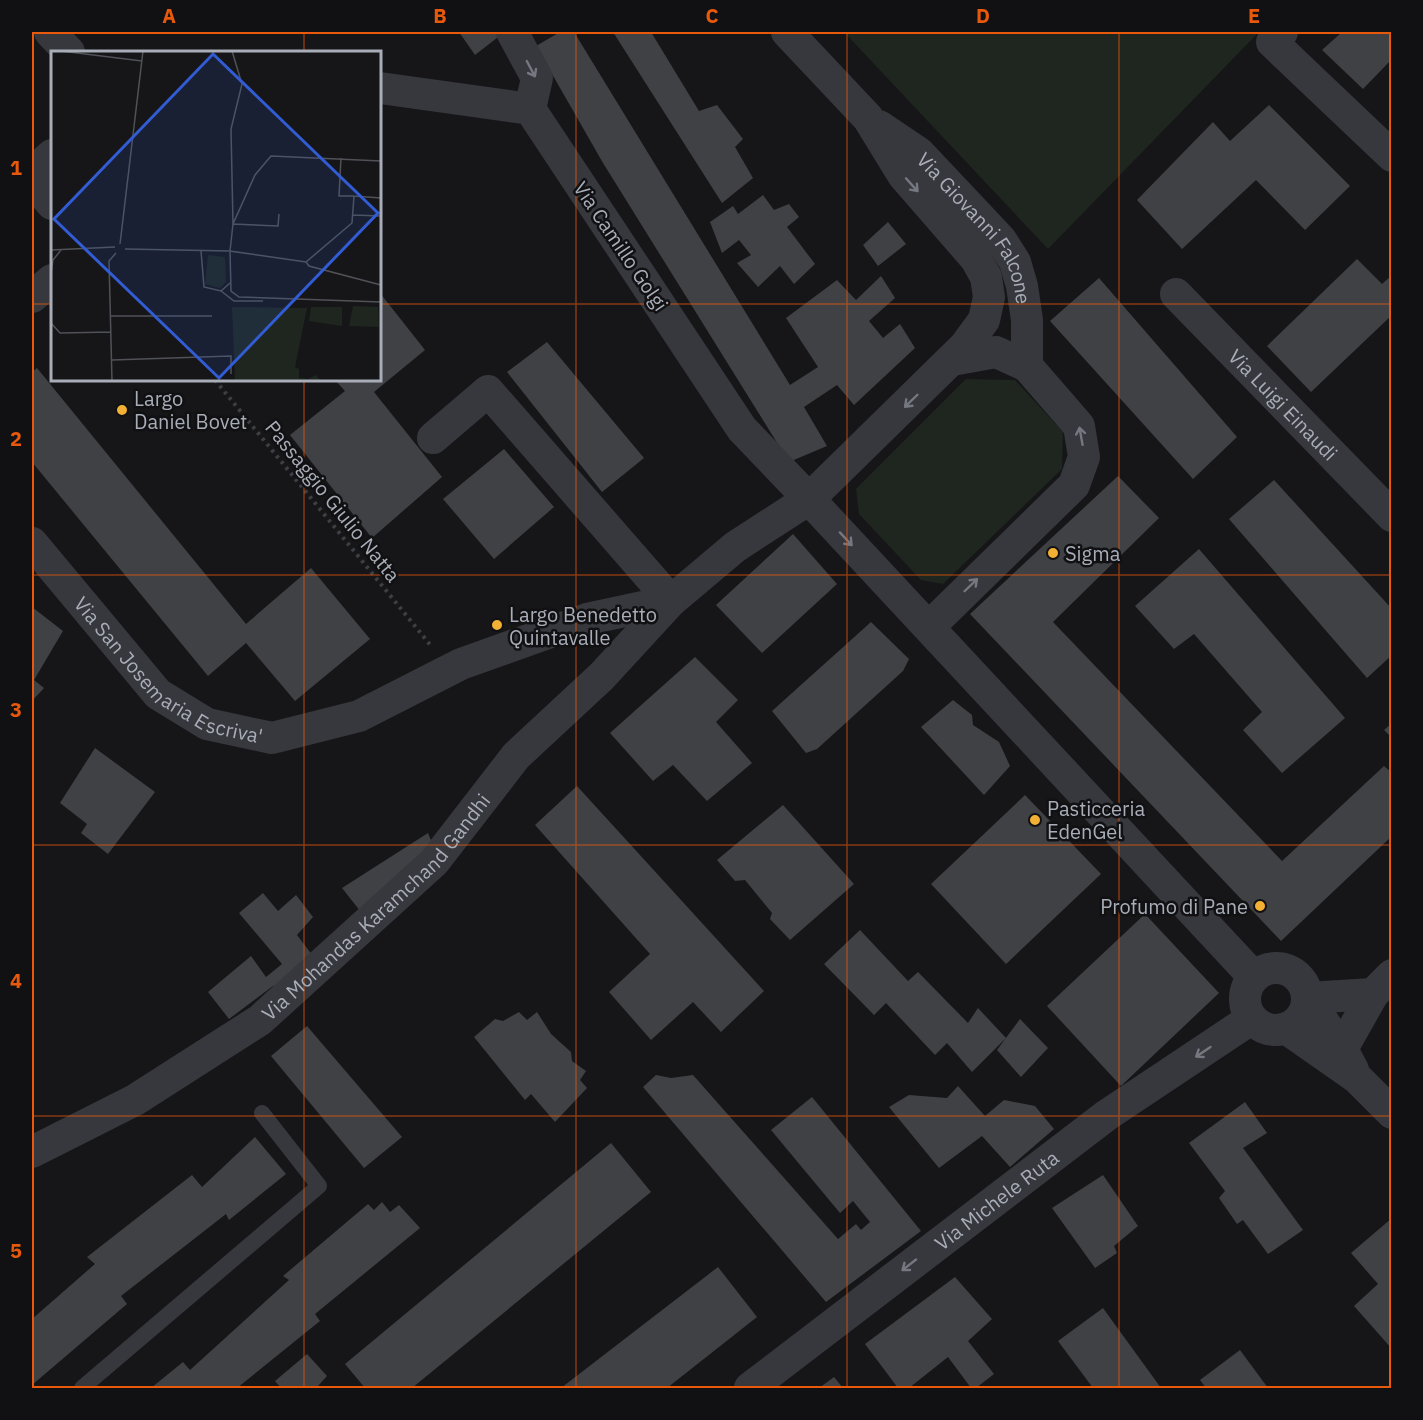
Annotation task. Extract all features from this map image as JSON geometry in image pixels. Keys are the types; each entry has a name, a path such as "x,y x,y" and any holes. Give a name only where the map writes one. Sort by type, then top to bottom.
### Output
{"street":[{"path":"50,32 68,51"},
{"path":"381,88 530,109 537,78 512,32"},
{"name":"Via Giovanni Falcone","path":"787,32 868,118 903,176 976,259 986,277 989,297 984,320 952,360 809,499"},
{"path":"1282,32 1272,42 1392,156"},
{"name":"Via Camillo Golgi","path":"530,109 742,429 930,626 1253,976"},
{"name":"Via Giovanni Falcone","path":"868,118 919,153 1001,240 1015,262 1022,286 1029,345 1027,366"},
{"path":"32,173 51,157"},
{"path":"32,181 51,203"},
{"path":"32,297 51,281"},
{"name":"Via Luigi Einaudi","path":"1176,294 1392,516"},
{"path":"930,626 1074,485 1084,457 1080,426 1027,366 996,352 952,360"},
{"path":"433,438 488,391 671,601"},
{"name":"Via San Josemaria Escriva'","path":"32,543 158,694 207,724 272,738 359,716 461,664 577,623 671,601 735,548 809,499"},
{"name":"Via Mohandas Karamchand Gandhi","path":"32,1152 135,1100 260,1020 434,862 516,756 602,676 671,601"},
{"path":"1307,998 1302,1017 1287,1029 1274,1030 1262,1027 1251,1019 1244,1002 1248,984 1253,976 1272,968 1292,972 1305,987 1307,998 1342,1048 1357,1078"},
{"path":"1307,998 1382,985"},
{"path":"1342,1048 1382,985"},
{"name":"Via Michele Ruta","path":"750,1389 1107,1115 1251,1019"},
{"path":"1287,1029 1357,1078 1392,1113"}],"lane":[{"path":"82,1389 319,1186 262,1113"}],"path":[{"name":"Passaggio Giulio Natta","path":"216,381 428,641"}],"shaded area":[{"path":"844,32 1259,32 1048,249"},
{"path":"966,379 1015,380 1063,432 1062,469 943,584 921,580 859,514 856,489"}],"building":[{"path":"459,32 500,32 502,34 475,55"},
{"path":"560,32 574,32 790,385 818,367 786,318 837,280 856,300 881,276 895,298 869,321 883,338 900,324 915,348 854,405 837,385 804,407 827,446 789,462 603,163 536,46"},
{"path":"613,32 651,32 699,111 717,105 743,139 735,147 753,178 722,203"},
{"path":"1342,32 1392,32 1392,59 1363,89 1322,50"},
{"path":"1269,105 1350,186 1305,230 1256,180 1182,249 1137,200 1213,122 1230,141"},
{"path":"763,195 774,210 789,204 799,217 787,227 815,264 794,284 780,266 758,287 737,263 751,255 739,240 722,253 710,222 733,206 738,214"},
{"path":"888,222 906,244 878,266 863,245"},
{"path":"1357,259 1382,284 1392,275 1392,315 1311,392 1267,346"},
{"path":"1099,278 1237,437 1193,479 1050,321"},
{"path":"381,294 425,350 374,392 442,477 372,538 290,435 345,391 336,381 381,381"},
{"path":"547,342 644,458 602,492 507,372"},
{"path":"37,368 246,624 311,568 370,639 295,701 246,643 208,676 32,462 32,372"},
{"path":"504,449 554,507 494,559 443,499"},
{"path":"1118,476 1159,518 1053,622 1282,861 1384,766 1392,773 1392,836 1281,941 970,614"},
{"path":"1274,480 1392,609 1392,655 1367,678 1229,519"},
{"path":"793,534 837,584 762,653 716,605"},
{"path":"1199,549 1345,718 1282,773 1243,730 1262,712 1194,634 1174,649 1135,606"},
{"path":"32,607 63,631 34,680 44,688 33,700"},
{"path":"871,622 909,659 903,671 817,749 806,753 772,711"},
{"path":"695,657 738,700 716,722 752,763 707,801 673,765 653,781 610,733"},
{"path":"953,700 972,715 973,725 999,742 1010,766 984,795 921,727"},
{"path":"1392,723 1392,738 1384,730"},
{"path":"95,748 155,792 108,854 81,833 87,824 60,803"},
{"path":"577,786 764,991 721,1032 693,1002 651,1040 609,992 650,954 535,825"},
{"path":"1025,795 1101,874 1006,964 931,884"},
{"path":"783,805 854,884 790,940 770,919 772,913 745,880 735,881 717,860"},
{"path":"428,833 435,850 361,912 342,888"},
{"path":"263,893 278,911 296,895 313,917 297,935 319,964 281,998 273,986 229,1019 208,992 251,956 266,977 282,964 239,913"},
{"path":"1145,914 1219,993 1121,1086 1047,1006"},
{"path":"860,930 908,981 918,972 968,1023 978,1008 1006,1038 972,1072 947,1043 935,1055 886,1003 874,1015 824,964"},
{"path":"519,1012 527,1020 537,1012 551,1034 571,1052 572,1061 586,1071 580,1080 587,1088 555,1122 531,1094 525,1100 474,1037 495,1019 503,1021"},
{"path":"1020,1019 1048,1048 1021,1077 997,1050"},
{"path":"307,1026 402,1137 364,1168 271,1056"},
{"path":"656,1075 671,1078 693,1075 838,1239 856,1224 861,1230 870,1222 853,1201 840,1213 771,1130 812,1097 921,1231 826,1302 643,1087"},
{"path":"958,1086 985,1116 1004,1100 1035,1106 1054,1129 1010,1167 982,1136 939,1168 889,1107 909,1095 947,1098"},
{"path":"1245,1102 1267,1133 1243,1148 1303,1230 1268,1254 1243,1220 1237,1224 1219,1198 1225,1191 1189,1143"},
{"path":"255,1137 286,1174 229,1220 226,1214 121,1296 127,1304 32,1385 32,1319 95,1264 87,1257 192,1175 202,1187"},
{"path":"611,1143 651,1192 412,1388 365,1388 345,1364"},
{"path":"1103,1175 1138,1226 1114,1246 1117,1253 1095,1268 1052,1208"},
{"path":"382,1202 390,1212 399,1205 420,1228 315,1314 320,1321 237,1388 151,1388 183,1362 190,1370 289,1280 283,1276 368,1204 374,1210"},
{"path":"1392,1218 1392,1349 1354,1306 1378,1284 1351,1253"},
{"path":"718,1267 757,1317 667,1388 561,1388"},
{"path":"955,1277 992,1319 968,1341 994,1374 976,1388 971,1388 948,1357 909,1388 898,1388 865,1344"},
{"path":"1103,1308 1161,1388 1093,1388 1058,1341"},
{"path":"1240,1350 1268,1388 1206,1388 1200,1380"},
{"path":"307,1354 327,1376 318,1386 320,1388 281,1388 275,1381"},
{"path":"834,1377 843,1388 819,1388"}],"place":[{"name":"Largo Daniel Bovet","path":"122,410"},
{"name":"Sigma","path":"1053,553"},
{"name":"Largo Benedetto Quintavalle","path":"497,625"},
{"name":"Pasticceria EdenGel","path":"1035,820"},
{"name":"Profumo di Pane","path":"1260,906"}]}
